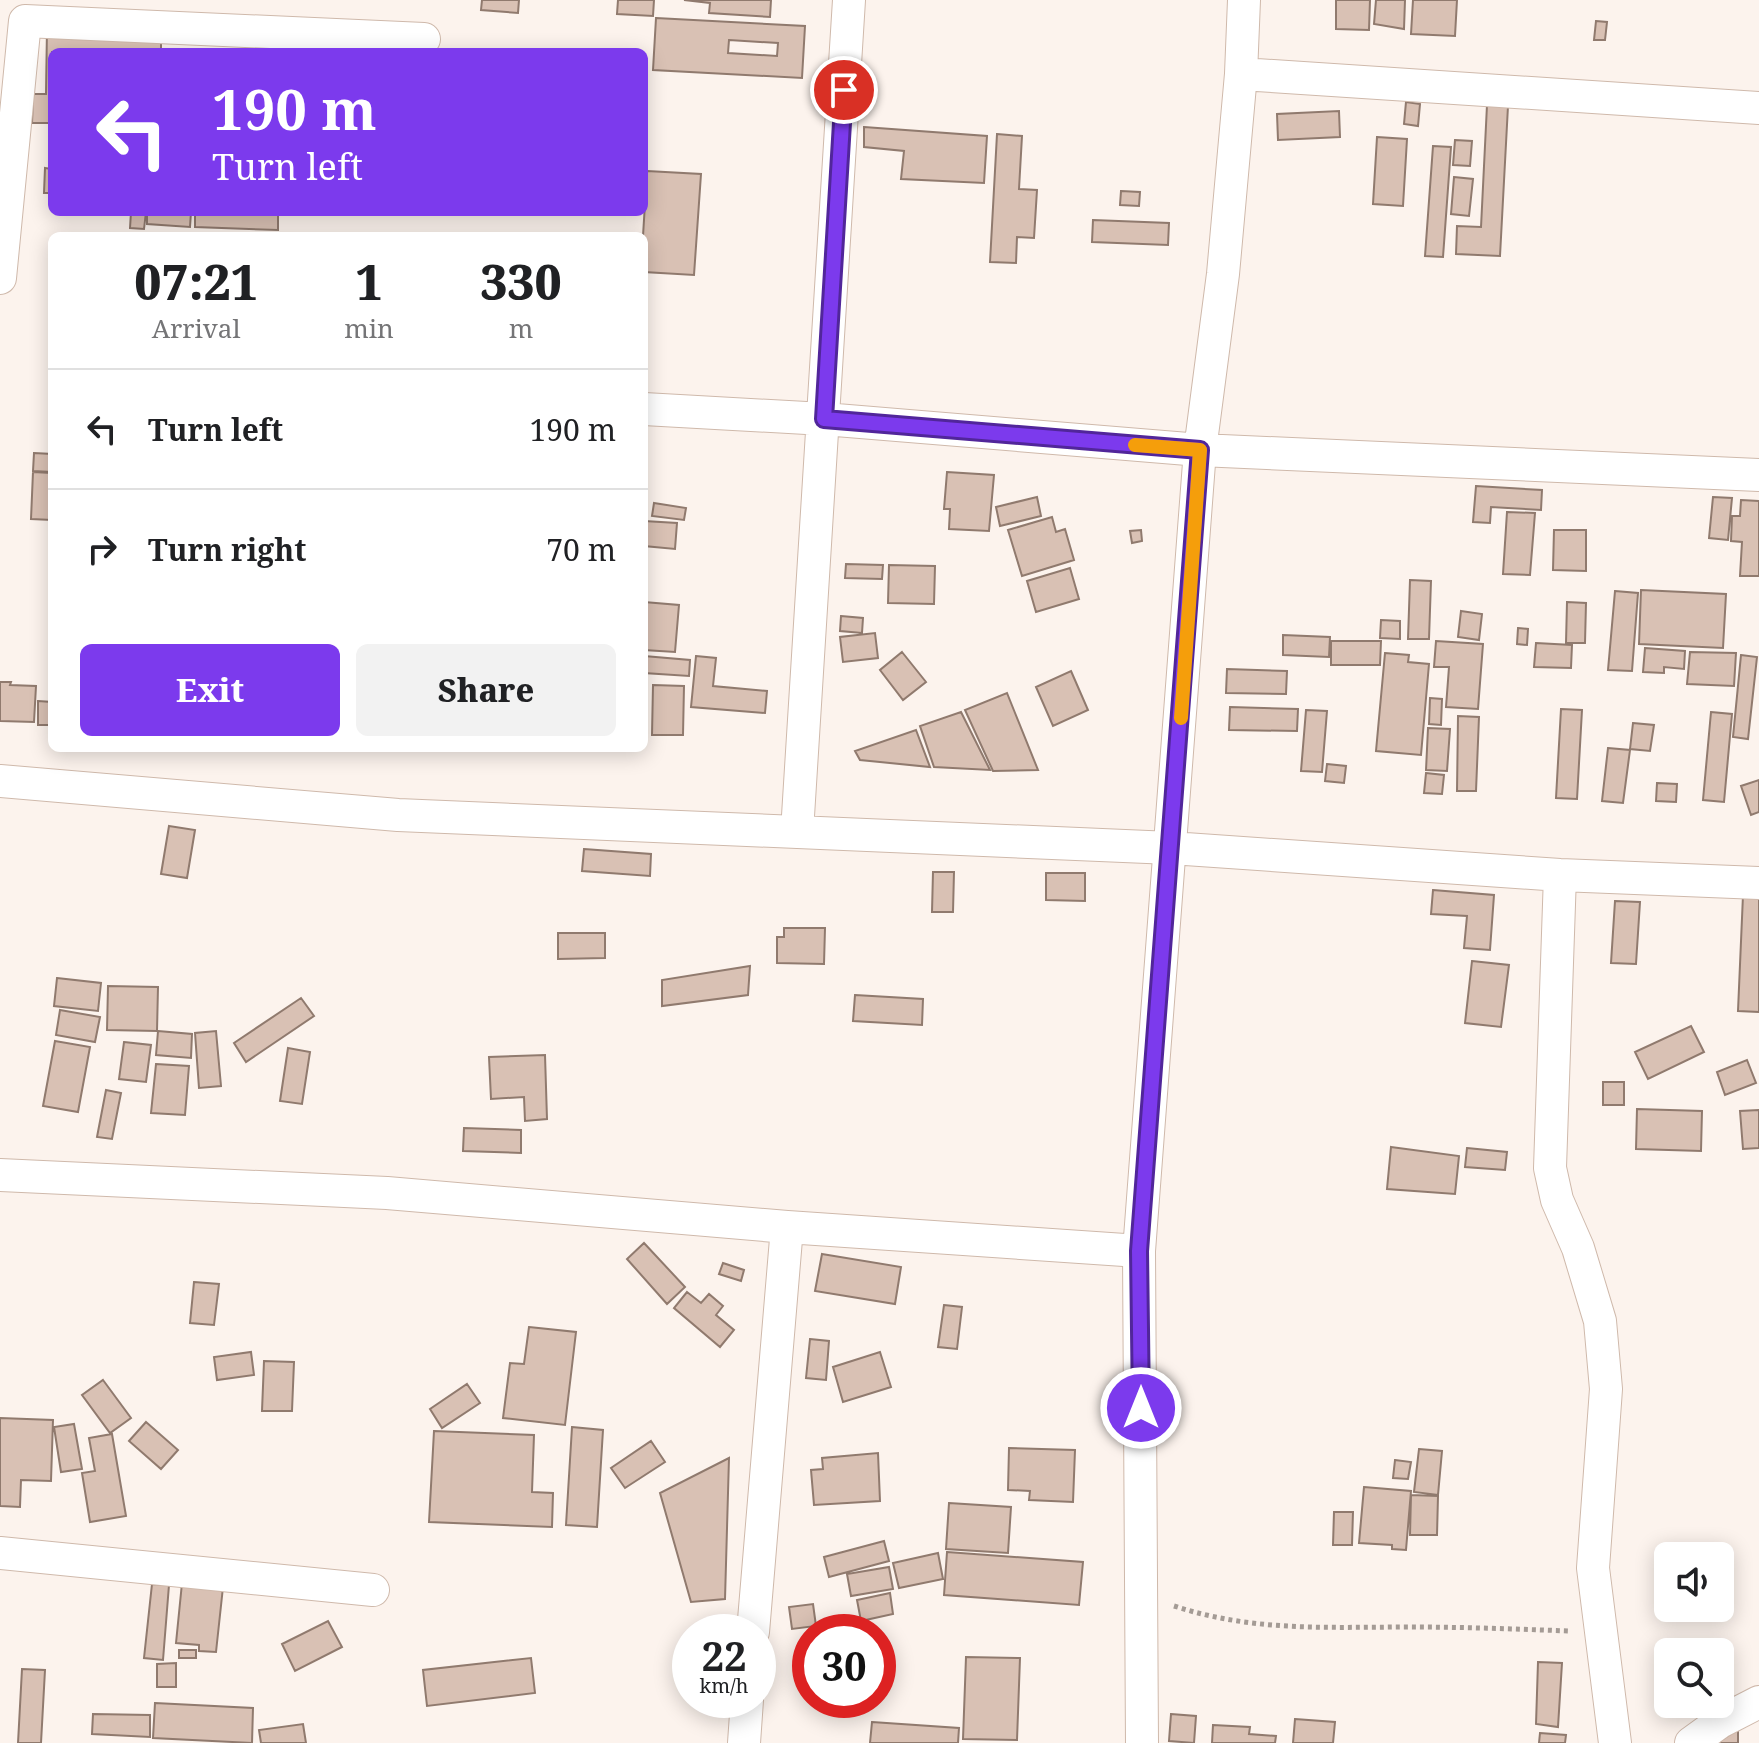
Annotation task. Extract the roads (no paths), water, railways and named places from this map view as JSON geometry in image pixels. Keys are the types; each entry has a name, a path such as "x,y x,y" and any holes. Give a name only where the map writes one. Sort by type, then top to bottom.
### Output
{"street":[{"path":"797,832 849,0"},
{"path":"1142,1743 1139,1251 1200,450 1223,274 1241,74 1244,0"},
{"path":"0,278 25,10 424,39"},
{"path":"1241,74 1759,108"},
{"path":"648,409 824,419 1200,450 1759,475"},
{"path":"0,781 398,815 1171,848 1560,875 1759,883"},
{"path":"1560,875 1550,1168 1557,1200 1578,1248 1600,1321 1606,1389 1593,1568 1615,1743"},
{"path":"0,1175 387,1193 787,1227 1139,1251"},
{"path":"755,1614 787,1227"},
{"path":"0,1553 373,1590"},
{"path":"1691,1743 1720,1722 1759,1702"},
{"path":"744,1743 746,1718"}]}
